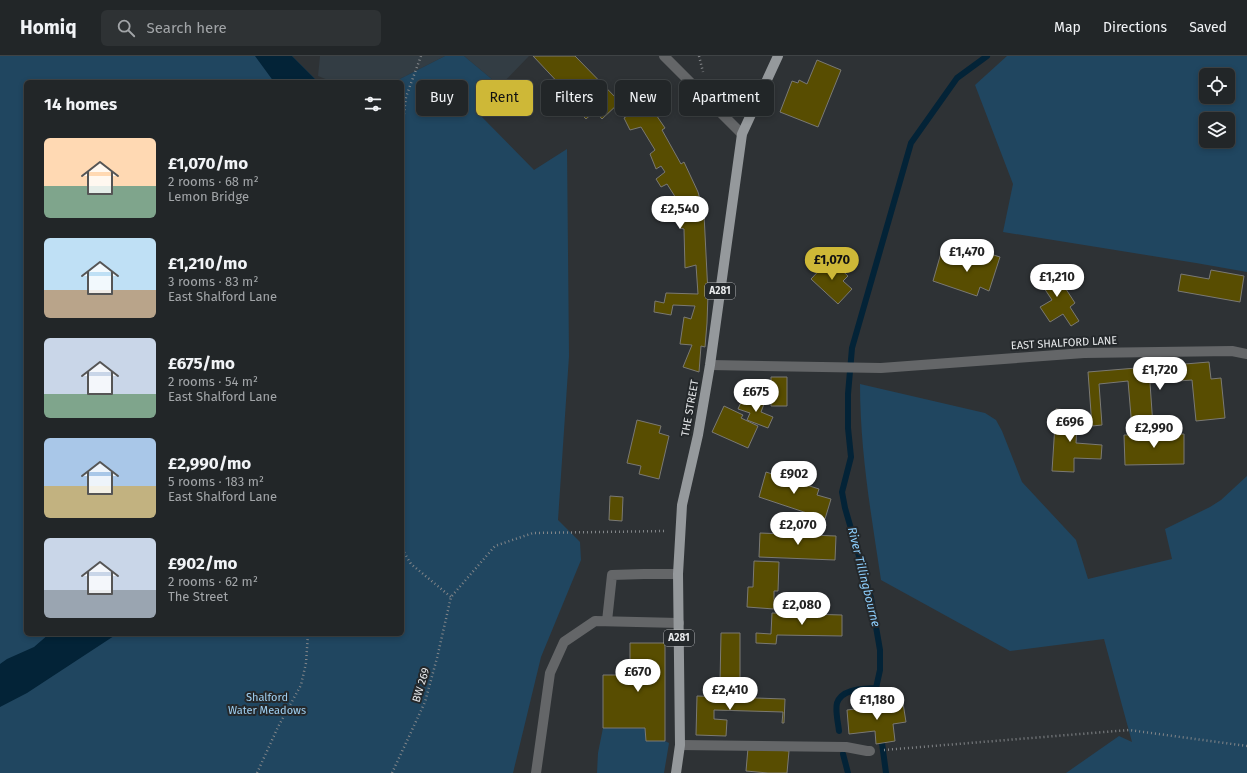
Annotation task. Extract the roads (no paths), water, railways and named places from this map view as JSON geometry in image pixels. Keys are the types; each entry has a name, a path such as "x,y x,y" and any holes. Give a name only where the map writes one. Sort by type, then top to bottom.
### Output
{"main road":[{"name":"THE STREET","path":"676,773 680,745 678,574 682,505 698,435 710,365 742,134 778,56"}],"street":[{"path":"664,56 742,134"},
{"name":"EAST SHALFORD LANE","path":"710,365 881,368 1084,353 1232,351 1247,354"},
{"path":"607,621 612,575 678,574"},
{"path":"536,773 550,673 564,642 595,620 679,623"},
{"path":"680,745 846,747 870,751"}],"waterway":[{"name":"River Tillingbourne","path":"878,706 876,688 880,670 880,650 871,598 845,508 842,492 851,457 848,428 848,394 852,348 911,143 957,78 987,56"},
{"path":"839,731 836,709 840,698 844,694 854,690 876,688"},
{"name":"River Tillingbourne","path":"882,743 886,773"},
{"path":"843,754 848,773"}],"park label":[{"name":"Shalford Water Meadows","path":"267,703"}]}
